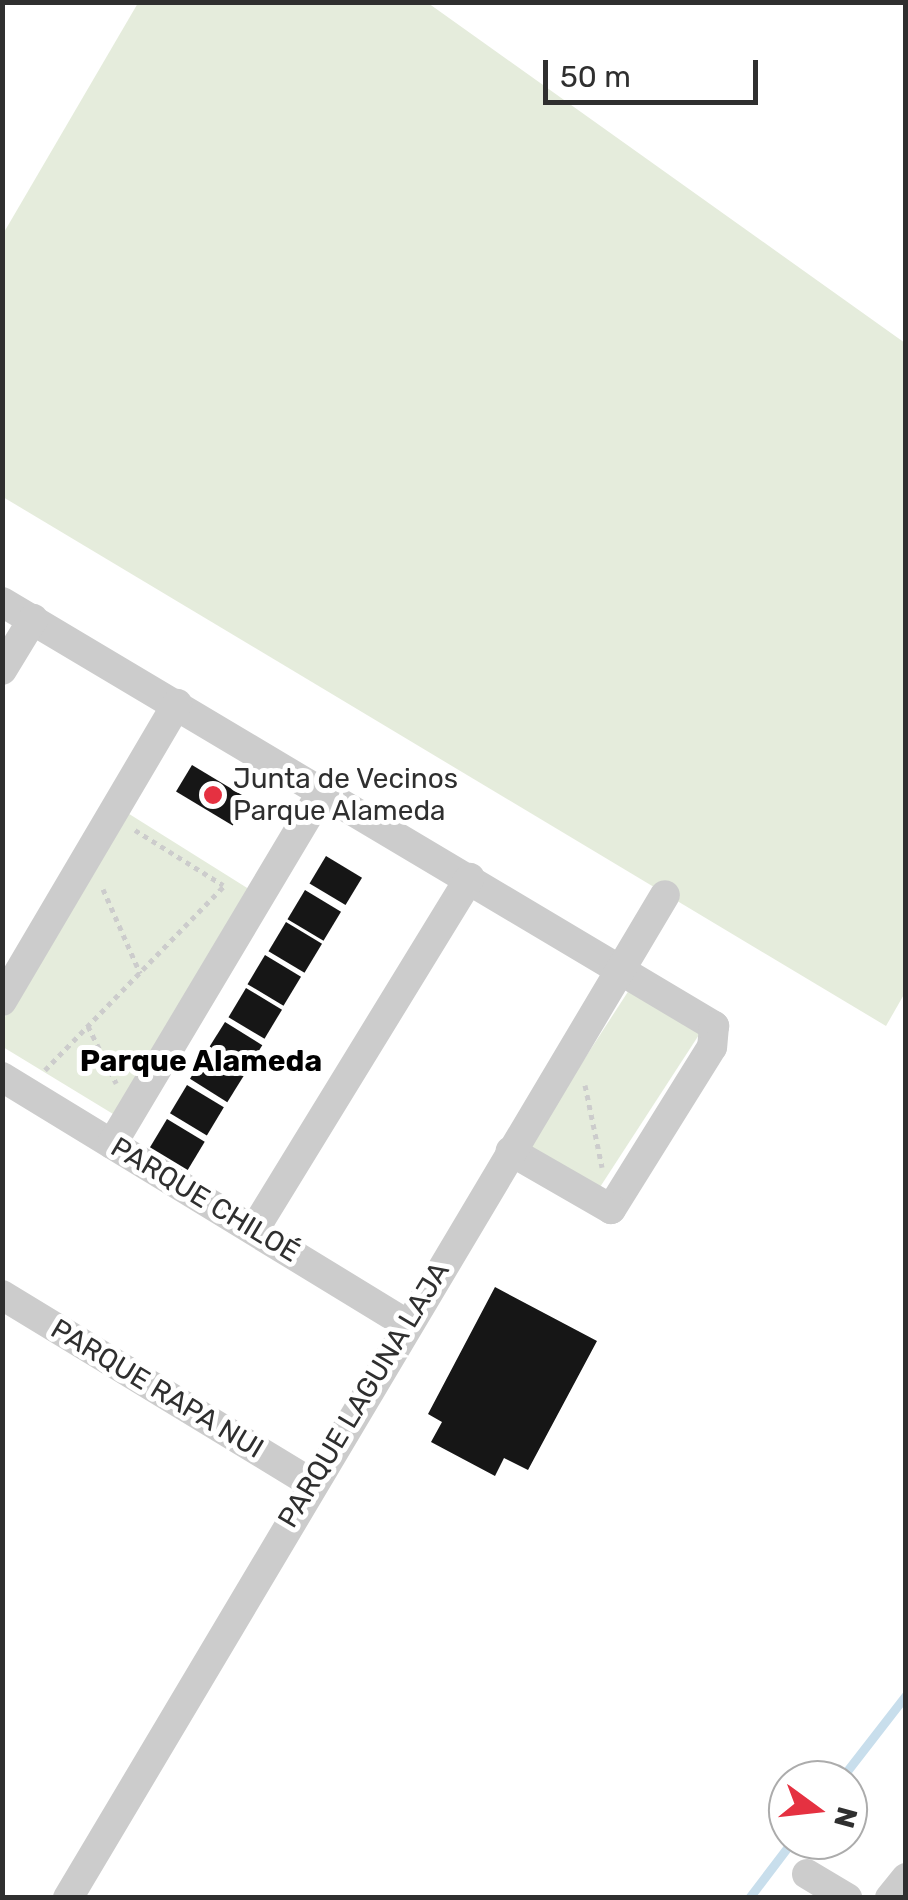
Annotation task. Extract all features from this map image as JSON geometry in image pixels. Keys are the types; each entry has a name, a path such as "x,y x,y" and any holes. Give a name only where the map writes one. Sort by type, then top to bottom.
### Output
{"street":[{"path":"2,602 621,966 714,1026 712,1047 611,1209 510,1151"},
{"path":"2,670 32,620"},
{"path":"2,1001 177,704"},
{"path":"112,1144 322,792"},
{"path":"254,1230 470,878"},
{"name":"PARQUE LAGUNA LAJA","path":"68,1898 311,1483 665,895"},
{"name":"PARQUE CHILOÉ","path":"14,1084 407,1324"},
{"name":"PARQUE RAPA NUI","path":"2,1295 311,1483"},
{"path":"807,1874 847,1898"},
{"path":"890,1898 906,1878"}],"path":[{"path":"112,815 255,905"},
{"path":"88,856 140,973"},
{"path":"14,1084 88,1026 224,886"},
{"path":"88,1026 130,1113"},
{"path":"583,1079 611,1209"}],"green space":[{"path":"138,3 428,3 905,343 906,991 886,1026 3,497 3,234"},
{"path":"126,812 252,891 118,1117 3,1047 3,1020"},
{"path":"633,984 703,1029 593,1199 523,1153"}],"building":[{"name":"Junta de Vecinos Parque Alameda","path":"192,765 249,799 233,826 176,792"},
{"path":"326,856 362,878 346,905 310,883"},
{"path":"305,890 341,912 323,941 287,919"},
{"path":"286,922 322,944 304,973 268,951"},
{"path":"265,955 301,977 283,1006 247,984"},
{"path":"246,988 282,1010 264,1039 228,1017"},
{"path":"225,1022 262,1045 247,1070 210,1047"},
{"path":"208,1050 245,1073 227,1102 190,1079"},
{"path":"187,1085 224,1107 207,1135 170,1113"},
{"path":"167,1119 205,1142 188,1170 150,1147"},
{"path":"495,1287 597,1341 528,1470 504,1458 495,1476 431,1442 442,1422 428,1414"}],"waterway":[{"path":"856,1760 906,1695"},
{"path":"749,1898 778,1860"}],"place":[{"name":"Junta de Vecinos Parque Alameda","path":"213,795"}],"district":[{"name":"Parque Alameda","path":"201,1061"}]}
